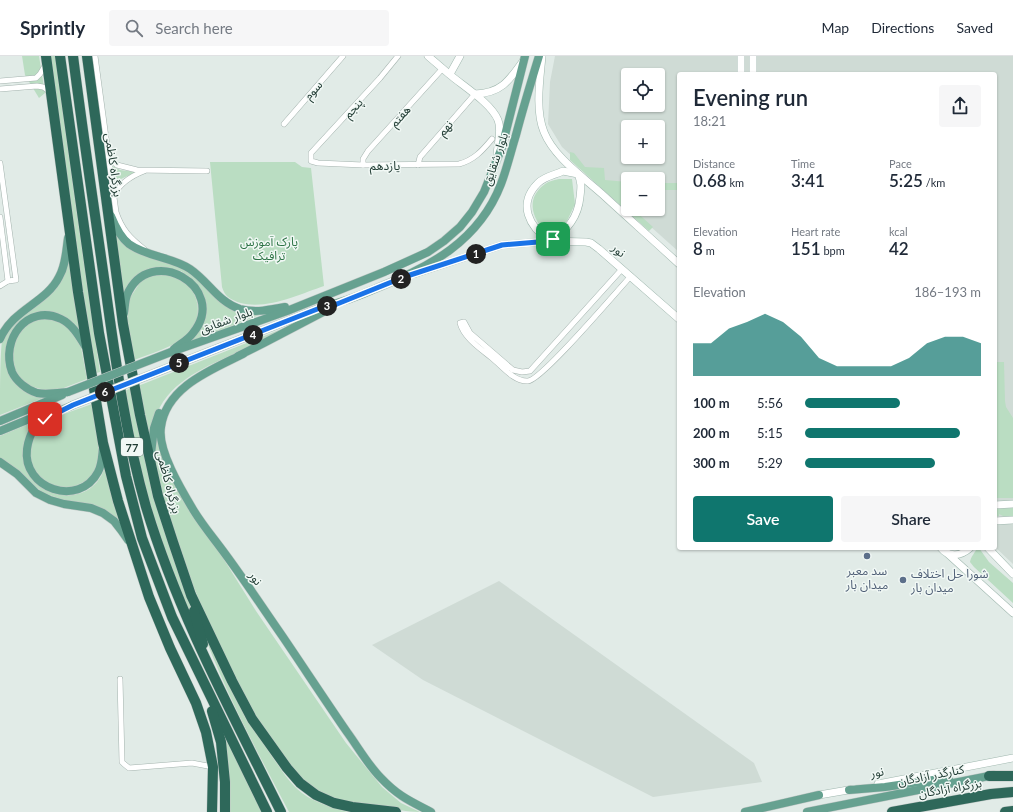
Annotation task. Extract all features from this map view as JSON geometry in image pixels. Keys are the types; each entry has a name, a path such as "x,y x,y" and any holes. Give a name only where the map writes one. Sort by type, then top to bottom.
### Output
{"highway":[{"name":"77","path":"60,56 99,333 126,476 142,538 172,617 267,812"},
{"name":"77","path":"73,56 116,366 137,472 146,507 193,634 282,812"},
{"path":"80,56 93,104"},
{"name":"بزرگراه کاظمی","path":"87,56 123,324 150,465 169,531 192,595 232,681 252,719 282,762 300,783 316,795 334,803 352,808 396,812"},
{"path":"46,58 86,348 103,443 110,464 118,501 149,597 201,714 213,767 212,812"},
{"path":"142,576 172,617"},
{"path":"192,595 194,612 209,667"},
{"path":"196,668 211,708 221,742 225,812"},
{"path":"989,776 1013,776"},
{"name":"بزرگراه آزادگان","path":"892,812 991,794 1013,792"},
{"path":"221,812 225,797"},
{"path":"1005,812 1013,811"}],"main road":[{"path":"428,56 491,109 499,122 497,160"},
{"path":"450,74 460,56"},
{"name":"بلوار شقایق","path":"0,432 34,417 73,405 320,308 337,304 404,277 433,262 455,247 474,228 488,210 501,185 539,56"},
{"path":"542,56 539,96 540,112 543,131 552,147 575,171 677,262"},
{"path":"741,56 741,72 753,72 753,56"},
{"path":"475,94 484,93 502,87 525,58"},
{"name":"بلوار شقایق","path":"0,421 68,392 171,352 306,303 384,272 428,252 444,241 460,227 472,212 484,192 508,127 515,92 525,58"},
{"path":"564,171 575,171 582,183 577,214 565,230 550,241 542,236 532,224 527,209 529,197 538,183 548,177 564,171"},
{"path":"108,209 117,230 123,238 135,248 181,264 192,270 224,301 240,309 248,311 262,311 306,303"},
{"path":"0,339 7,326 15,317 39,299 59,278 64,266 70,229"},
{"name":"نور","path":"404,277 502,245 550,241 586,242 591,243 631,276 677,317"},
{"path":"123,324 126,295 135,282 154,272 167,271 186,278 194,286 201,301 201,320 192,335 171,352"},
{"path":"150,465 156,423 161,410 172,393 179,386 209,368 243,354 337,304"},
{"path":"68,392 37,393 24,387 15,378 7,358 7,351 14,330 26,320 35,317 53,316 62,319 70,325 79,335 86,348"},
{"name":"نور","path":"243,354 184,387 174,398 164,416 160,431 162,445 170,466 193,510 205,529 243,579 380,778 400,796 431,812"},
{"path":"73,405 45,419 34,429 28,440 26,455 30,468 36,478 46,486 57,491 79,489 97,474 102,460 103,443"},
{"path":"0,462 17,474 36,493 50,500 64,504 91,508 103,513 114,521 122,530 135,552"},
{"path":"997,505 1013,504"},
{"path":"997,521 1013,520"},
{"path":"943,550 1013,612"},
{"path":"948,554 960,555 968,550"},
{"path":"990,550 1013,574"},
{"name":"نور","path":"746,812 819,795 1013,758"},
{"name":"کنارگذر آزادگان","path":"807,812 966,780 1013,773"},
{"path":"849,790 885,787 933,780 966,780"}],"street":[{"path":"95,56 113,196 119,223 126,233 150,254"},
{"name":"سوم","path":"284,124 343,56"},
{"name":"پنجم","path":"311,161 311,153 380,78 398,56"},
{"path":"0,81 36,78 40,74 46,58"},
{"name":"هفتم","path":"363,165 363,159 368,151 442,68"},
{"path":"0,88 37,86 43,87 51,93"},
{"name":"نهم","path":"418,165 420,157 475,94"},
{"name":"یازدهم","path":"311,161 318,163 363,165 459,164 470,161 492,139"},
{"path":"108,155 117,165 145,171 208,171"},
{"path":"0,163 16,280 8,281 0,286"},
{"path":"113,196 117,189 129,178 145,171"},
{"path":"0,217 8,281"},
{"path":"622,269 530,371 522,372 513,370 470,333 464,322 460,323 461,328 467,336 509,373 520,380 528,381 535,378 555,360 631,276"},
{"path":"120,679 122,762 124,764 129,768 192,763 213,767"}],"shaded area":[{"path":"555,56 1013,56 1013,564 997,549 997,72 677,72 677,250 639,216 665,216 665,172 621,172 621,201 562,147 548,124 550,82"},
{"path":"499,581 754,763 762,782 653,797 423,680 372,645"}],"green space":[{"path":"22,56 39,56 45,93 39,98 25,75"},
{"path":"49,56 55,56 100,372 93,374"},
{"path":"570,152 574,153 585,167 604,168 605,180 621,181 621,206 570,160"},
{"name":"پارک آموزش ترافیک","path":"210,162 295,162 302,167 311,168 324,286 276,302 263,304 251,305 239,302 227,296 222,287"},
{"path":"111,165 120,170 136,172 121,179 113,188"},
{"path":"559,179 572,179 575,204 567,221 549,237 535,217 533,210 534,197 538,190 547,183"},
{"path":"665,183 677,183 677,190 665,190"},
{"path":"632,216 641,216 653,227 649,231"},
{"path":"114,228 120,240 177,265 192,274 219,301 267,312 185,344 198,332 205,317 197,285 190,277 181,271 172,269 154,269 123,298"},
{"path":"69,256 79,329 64,317 50,313 38,315 26,324 18,336 12,350 11,366 13,381 27,393 48,396 0,415 0,366 2,341 12,326 47,297 59,284 67,267"},
{"path":"163,274 178,278 191,289 198,305 196,321 193,329 181,340 162,350 134,360 127,318 128,301 141,281 147,277"},
{"path":"40,319 60,321 68,327 81,347 87,379 61,389 45,390 29,386 15,373 11,346 15,336 31,322"},
{"path":"297,323 258,343 209,365 176,387 167,396 157,412 152,428 149,451 138,386"},
{"path":"997,362 1004,362 1005,401 1006,407 1013,418 1013,498 997,498"},
{"path":"206,371 176,393 168,402 159,420 157,430 158,438 171,477 194,518 223,558 256,611 346,743 382,787 401,803 420,812 346,803 328,798 312,789 288,763 257,720 241,693 194,589 173,532 155,475 152,460 154,434 160,416 164,408 169,400 175,393 184,385"},
{"path":"131,388 199,638 165,551 148,498 125,391"},
{"path":"92,404 101,453 96,471 88,480 69,488 47,484 34,470 30,456 29,448 35,434 45,422"},
{"path":"43,418 24,460 30,475 40,486 52,493 66,495 80,493 92,487 101,476 106,460 123,528 115,518 44,493 9,463 0,458 0,436"},
{"path":"1013,508 1013,516 1003,516 999,514 999,516 997,516 997,509"},
{"path":"976,550 980,550 989,562 1013,583 1013,603 974,567 970,562"},
{"path":"201,626 251,724 289,780 297,789 312,799 348,812 289,812 253,743 220,674"},
{"path":"217,722 263,812 228,812"}],"place":[{"name":"سد معبر میدان بار","path":"867,556"},
{"name":"شورا حل اختلاف میدان بار","path":"903,580"}],"route":[{"path":"45,419 73,405 320,308 337,304 404,277 502,245 550,241 553,239"}]}
